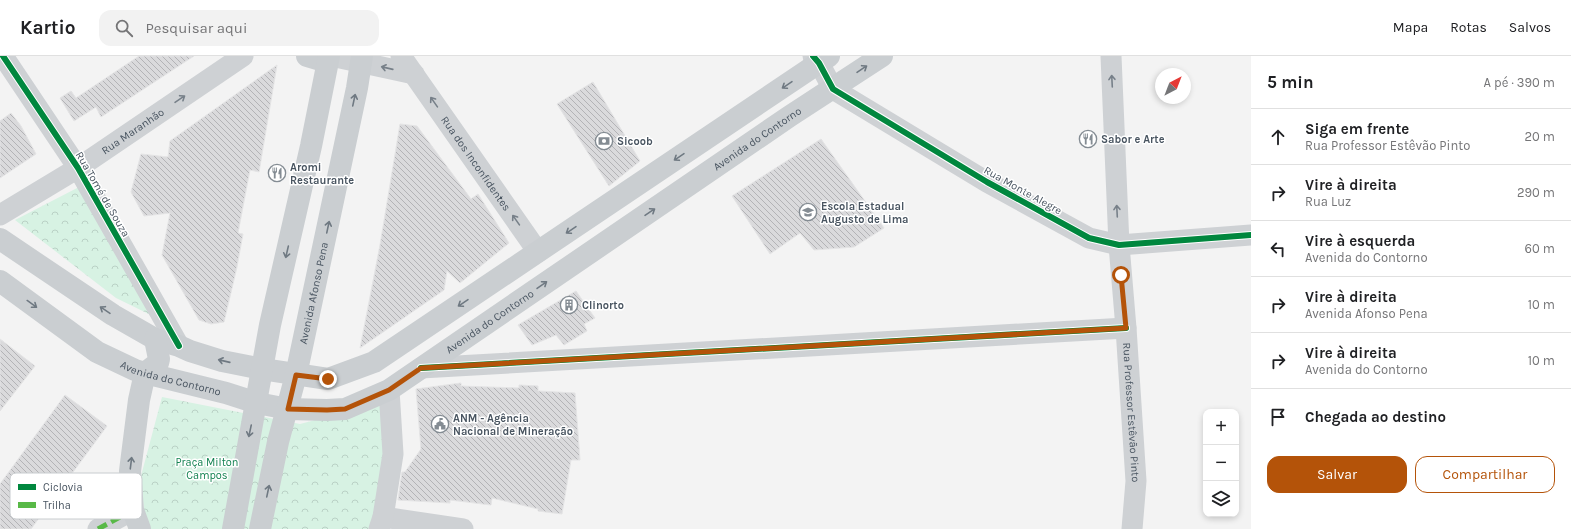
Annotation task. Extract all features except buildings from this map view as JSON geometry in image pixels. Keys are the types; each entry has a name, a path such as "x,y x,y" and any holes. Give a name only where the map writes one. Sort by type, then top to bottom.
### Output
{"main road":[{"name":"Avenida do Contorno","path":"0,281 98,352 135,370 257,403 288,409 345,409 389,390 882,56"},
{"path":"232,529 257,403 262,369 324,58"},
{"path":"0,239 113,315 155,339 222,361 296,375 328,379 374,362 538,252 820,58"},
{"name":"Avenida Afonso Pena","path":"260,529 278,442 296,375 355,96 361,59"},
{"path":"130,473 139,400 146,373 158,363 159,359 155,339"}],"street":[{"name":"Rua Tomé de Souza","path":"3,56 78,168 179,346"},
{"name":"Rua Maranhão","path":"0,215 78,168 243,56"},
{"name":"Rua dos Inconfidentes","path":"402,56 538,252"},
{"name":"Rua Professor Estêvão Pinto","path":"1110,56 1119,245 1136,481 1132,529"},
{"path":"324,58 361,59 414,74"},
{"path":"820,58 833,89"},
{"name":"Rua Monte Alegre","path":"833,89 987,182 1089,238 1119,245 1251,235"},
{"path":"421,368 1126,328"},
{"path":"389,390 393,454 381,523 463,529"},
{"path":"98,529 136,520"}],"green space":[{"path":"79,187 159,319 116,298 15,220"},
{"name":"Praça Milton Campos","path":"162,397 300,424 346,412 385,398 392,452 377,529 148,529 144,511 142,473"}],"marked path":[{"path":"98,529 116,519"}],"cycle path":[{"path":"3,56 78,168 179,346"},
{"path":"813,56 819,63 833,89 987,182 1089,238 1119,245 1251,235"},
{"path":"421,368 1126,328"}],"place":[{"name":"Sabor e Arte","path":"1088,139"},
{"name":"Sicoob","path":"604,141"},
{"name":"Aromi Restaurante","path":"277,173"},
{"name":"Escola Estadual Augusto de Lima","path":"808,212"},
{"name":"Clinorto","path":"569,305"},
{"name":"ANM - Agência Nacional de Mineração","path":"440,424"}],"route":[{"path":"328,379 296,375 288,409 345,409 389,390 421,368 1126,328 1121,275"}]}
